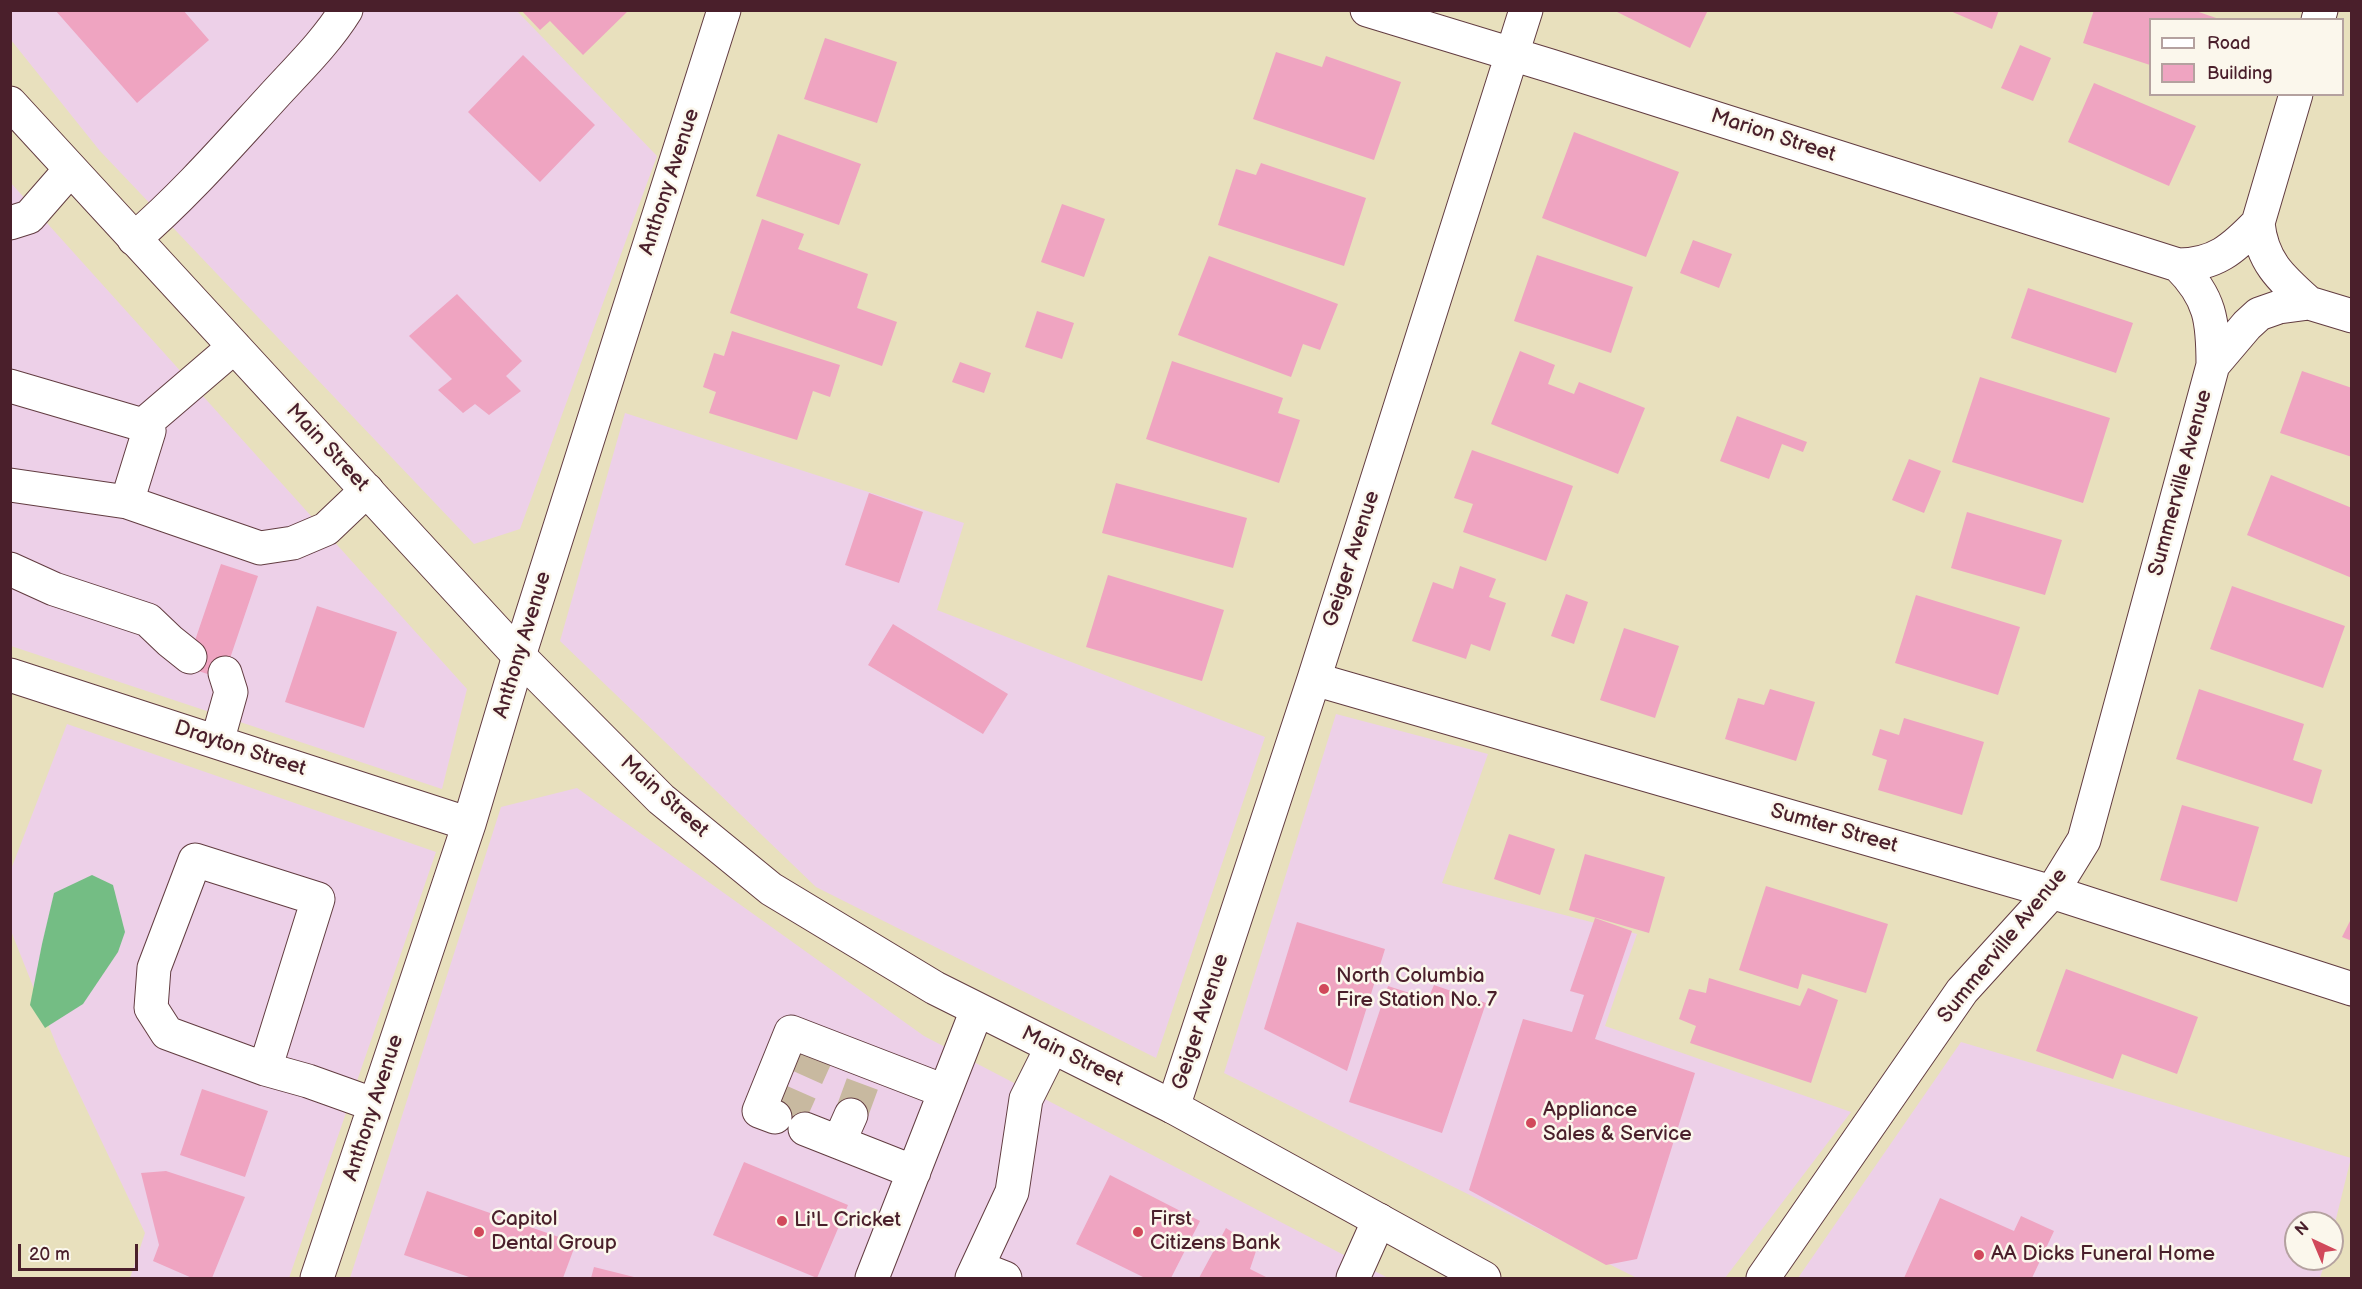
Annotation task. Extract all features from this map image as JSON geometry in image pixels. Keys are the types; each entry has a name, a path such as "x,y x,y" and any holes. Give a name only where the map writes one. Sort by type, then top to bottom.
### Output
{"street":[{"path":"134,239 165,212 243,129 333,30 346,10"},
{"name":"Anthony Avenue","path":"318,1278 469,824 519,656 724,10"},
{"name":"Marion Street","path":"1368,10 2178,265"},
{"name":"Geiger Avenue","path":"1173,1107 1314,679 1526,10"},
{"path":"2295,96 2258,223 2259,239 2274,270 2309,303"},
{"name":"Main Street","path":"10,103 519,656 661,799 771,889 935,988 1173,1107 1484,1278"},
{"path":"10,224 29,217 70,170"},
{"path":"2178,265 2196,265 2213,260 2234,246 2258,223"},
{"path":"2178,265 2192,279 2210,313 2213,327 2213,365"},
{"path":"2213,365 2247,325 2259,315 2279,307 2309,303 2352,316"},
{"path":"143,425 234,347"},
{"name":"Summerville Avenue","path":"1763,1278 1962,991 2052,892 2084,840 2213,365"},
{"path":"10,386 143,425 149,431 127,502"},
{"path":"10,485 127,502 260,548 292,543 326,529 367,490"},
{"path":"10,569 54,589 148,620 190,657"},
{"path":"217,742 231,692 225,673"},
{"name":"Drayton Street","path":"10,675 469,824"},
{"name":"Sumter Street","path":"1314,679 2052,892 2352,989"},
{"path":"265,1069 318,899 195,860 154,968 151,1008 167,1033 265,1069 308,1081 375,1105"},
{"path":"872,1278 977,1010"},
{"path":"775,1117 759,1111 791,1032 820,1049 869,1068 944,1091"},
{"path":"984,1275 1012,1192 1026,1099 1052,1047"},
{"path":"805,1129 845,1129 914,1172"},
{"path":"1353,1278 1379,1220"}],"shaded area":[{"path":"11,11 517,11 657,156 520,529 474,544 100,151 11,40"},
{"path":"10,182 467,689 442,789 11,646"},
{"path":"625,413 964,523 937,610 1265,737 1156,1058 816,887 560,641"},
{"path":"1336,714 1488,754 1442,883 1637,934 1605,1026 1851,1112 1725,1278 1637,1278 1224,1073"},
{"path":"67,724 436,852 289,1278 130,1278 145,1233 58,1049 11,931 10,872"},
{"path":"577,788 924,1036 1388,1278 350,1278 501,807"},
{"path":"1961,1042 2351,1158 2338,1211 2284,1211 2284,1271 2322,1271 2320,1278 1798,1278"}],"green space":[{"path":"92,875 113,885 125,932 118,952 83,1004 45,1028 30,1005 54,893"}],"building":[{"path":"55,10 183,10 209,40 137,103"},
{"path":"521,10 629,10 583,55 550,21 540,30"},
{"path":"1613,10 1708,10 1690,48"},
{"path":"1948,10 1999,10 1992,29"},
{"path":"2094,10 2193,10 2216,18 2149,18 2149,65 2083,43"},
{"path":"825,38 897,62 877,123 804,99"},
{"path":"2020,45 2051,58 2033,101 2001,88"},
{"path":"1276,52 1322,67 1326,56 1401,82 1374,160 1253,119"},
{"path":"523,55 595,125 540,182 468,112"},
{"path":"2094,83 2196,126 2169,186 2068,142"},
{"path":"1574,132 1679,172 1646,257 1542,218"},
{"path":"778,134 861,164 839,225 756,196"},
{"path":"1261,163 1366,198 1344,266 1218,225 1236,169 1256,175"},
{"path":"1062,204 1105,219 1084,277 1041,262"},
{"path":"762,219 804,234 798,249 868,274 857,308 897,322 882,366 730,313"},
{"path":"1693,240 1732,254 1719,288 1680,273"},
{"path":"1537,255 1633,287 1611,353 1514,321"},
{"path":"1209,256 1338,304 1320,350 1303,344 1291,377 1178,335"},
{"path":"2028,288 2133,323 2116,373 2011,338"},
{"path":"457,294 522,361 506,376 521,391 489,415 475,404 463,413 438,390 452,379 409,336"},
{"path":"1037,311 1074,323 1062,359 1025,347"},
{"path":"732,331 840,365 830,397 813,391 797,440 709,413 716,392 703,387 714,353 724,356"},
{"path":"1520,351 1555,365 1548,384 1574,394 1579,382 1645,408 1618,474 1491,424"},
{"path":"1172,361 1283,398 1278,413 1300,420 1279,483 1146,439"},
{"path":"960,362 991,373 984,393 952,382"},
{"path":"2302,371 2352,388 2352,457 2280,433"},
{"path":"1980,377 2110,418 2083,503 1952,462"},
{"path":"1737,416 1807,442 1803,452 1782,444 1769,479 1720,461"},
{"path":"1472,450 1573,486 1546,561 1463,532 1473,504 1454,498"},
{"path":"1909,459 1941,471 1924,513 1892,500"},
{"path":"2271,475 2352,508 2352,578 2247,535"},
{"path":"1116,483 1247,518 1233,568 1102,533"},
{"path":"869,493 923,512 899,583 845,565"},
{"path":"1967,512 2062,540 2045,595 1951,568"},
{"path":"221,564 258,576 223,679 186,667"},
{"path":"1460,566 1496,579 1489,597 1506,603 1490,651 1471,644 1466,659 1412,641 1433,582 1453,589"},
{"path":"1108,575 1224,610 1202,681 1086,647"},
{"path":"2232,586 2345,626 2323,688 2210,649"},
{"path":"1566,594 1588,602 1574,644 1551,636"},
{"path":"1916,595 2020,627 1998,695 1895,663"},
{"path":"317,606 397,632 364,728 285,702"},
{"path":"893,624 1008,694 983,734 868,665"},
{"path":"1624,628 1679,646 1655,718 1600,700"},
{"path":"1770,689 1815,702 1796,761 1725,739 1738,698 1764,705"},
{"path":"2199,689 2304,724 2293,760 2322,770 2312,804 2176,759"},
{"path":"1904,718 1984,742 1962,815 1878,790 1887,760 1872,755 1880,729 1899,735"},
{"path":"2182,805 2259,827 2237,902 2160,880"},
{"path":"1509,834 1555,849 1540,895 1494,879"},
{"path":"1585,854 1665,877 1649,933 1569,910"},
{"path":"1766,886 1888,924 1866,993 1802,974 1798,989 1739,970"},
{"path":"2352,917 2352,941 2342,937"},
{"path":"1595,918 1632,931 1595,1039 1695,1073 1637,1259 1606,1265 1469,1190 1523,1019 1572,1032 1584,995 1570,991"},
{"name":"North Columbia Fire Station No. 7","path":"1297,922 1385,949 1347,1071 1264,1029"},
{"path":"2066,969 2198,1017 2177,1074 2122,1054 2113,1079 2036,1051"},
{"path":"1709,978 1800,1006 1808,988 1838,1000 1811,1083 1690,1043 1696,1026 1679,1019 1689,989 1706,993"},
{"path":"1434,985 1486,1003 1442,1133 1349,1102 1388,986 1428,999"},
{"path":"202,1089 268,1111 245,1177 180,1155"},
{"path":"744,1162 848,1205 817,1278 713,1235"},
{"path":"166,1171 245,1197 212,1278 192,1278 153,1261 159,1245 141,1173"},
{"name":"First Citizens Bank","path":"1110,1175 1200,1221 1171,1278 1145,1278 1076,1244"},
{"name":"Capitol Dental Group","path":"427,1191 576,1243 563,1278 472,1278 404,1255"},
{"name":"AA Dicks Funeral Home","path":"1940,1198 2014,1231 2021,1216 2054,1231 2032,1278 1904,1278"},
{"path":"1226,1228 1257,1248 1250,1269 1268,1278 1199,1278"},
{"path":"594,1267 638,1278 591,1278"}],"tunnel":[{"path":"787,1122 817,1055"},
{"path":"851,1115 866,1074"}],"place":[{"name":"North Columbia Fire Station No. 7","path":"1324,989"},
{"name":"Appliance Sales & Service","path":"1531,1123"},
{"name":"Li'L Cricket","path":"782,1221"},
{"name":"Capitol Dental Group","path":"479,1232"},
{"name":"First Citizens Bank","path":"1138,1232"},
{"name":"AA Dicks Funeral Home","path":"1979,1255"}]}
